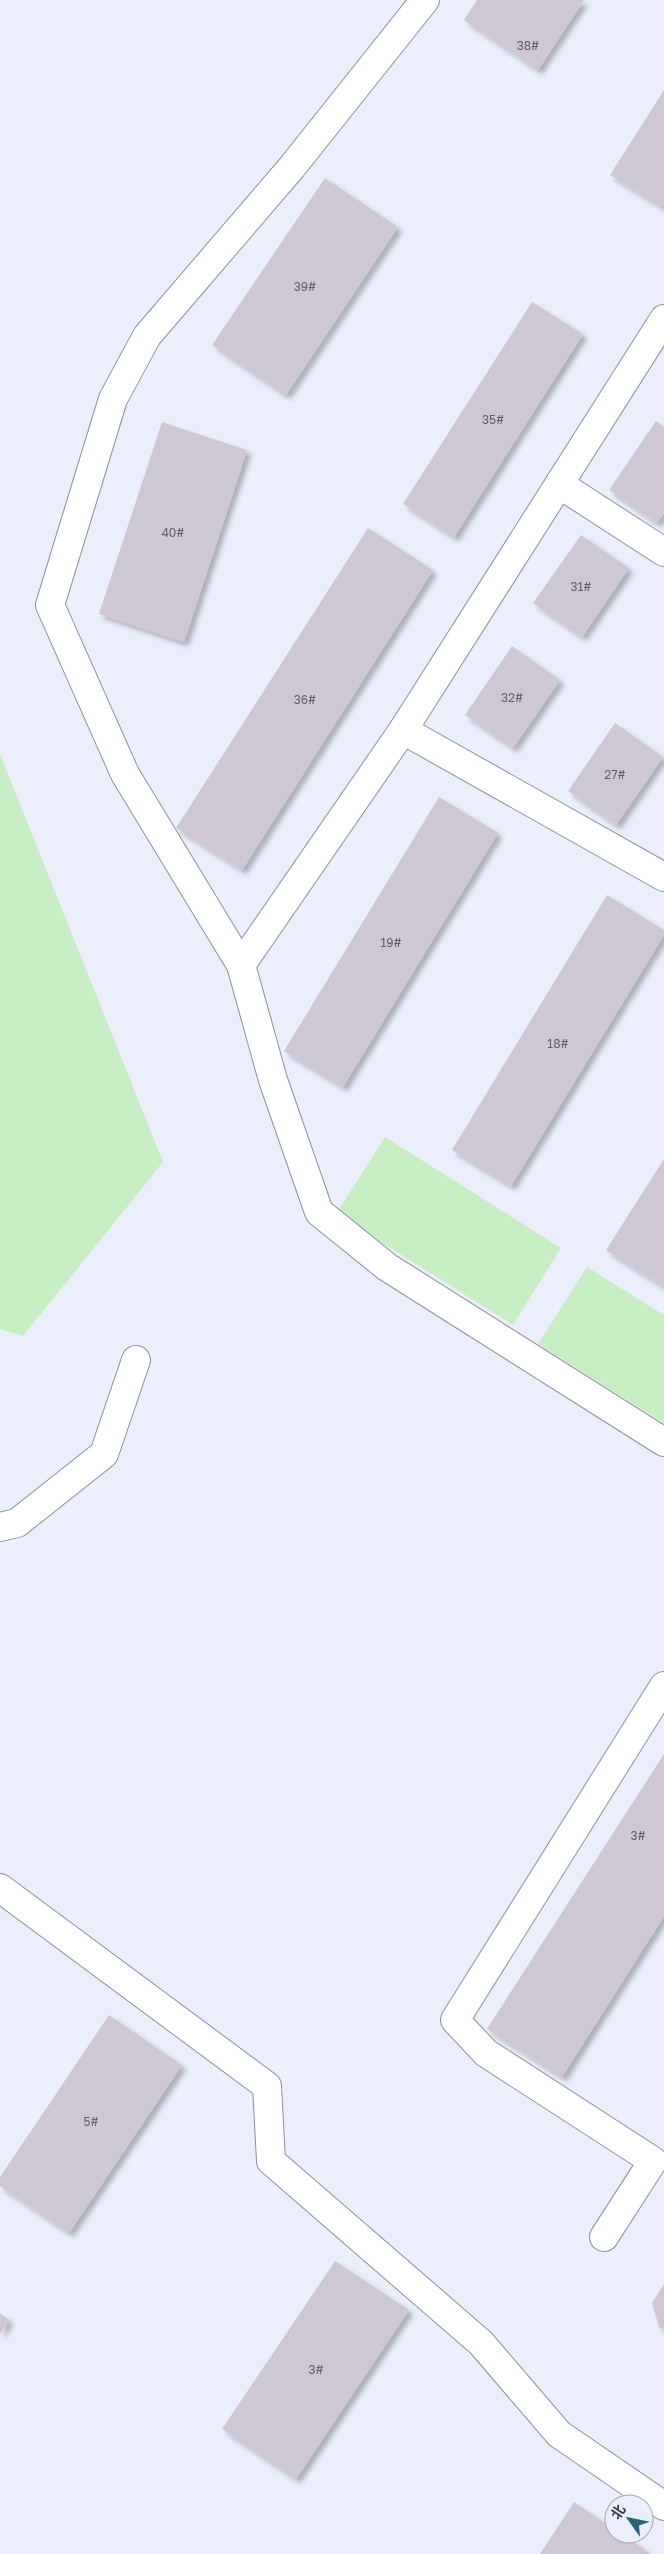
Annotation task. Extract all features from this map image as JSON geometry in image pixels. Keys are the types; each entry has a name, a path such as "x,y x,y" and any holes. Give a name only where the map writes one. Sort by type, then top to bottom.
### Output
{"street":[{"path":"425,0 292,167 147,336 113,400 50,605 124,774 241,965 273,1080 319,1212 387,1267 664,1442"},
{"path":"241,965 403,730 664,319"},
{"path":"559,484 664,552"},
{"path":"403,730 664,877"},
{"path":"0,1527 17,1523 104,1454 136,1360"},
{"path":"604,2237 653,2161 486,2053 455,2020 664,1686"},
{"path":"0,1888 267,2086 270,2162 481,2343 559,2434 664,2506"}],"green space":[{"path":"0,754 163,1162 23,1336 0,1329"},
{"path":"385,1137 561,1248 513,1325 336,1214"},
{"path":"587,1267 664,1315 664,1423 538,1344"}],"building":[{"path":"477,0 584,0 538,70 464,20"},
{"path":"664,90 664,204 662,207 610,175"},
{"path":"325,178 398,227 286,395 212,345"},
{"path":"532,302 583,334 454,537 403,504"},
{"path":"656,421 664,427 664,513 657,523 609,490"},
{"path":"162,422 247,450 184,642 99,614"},
{"path":"368,528 433,570 242,870 176,828"},
{"path":"581,535 629,568 582,637 533,603"},
{"path":"512,646 560,680 513,748 465,715"},
{"path":"615,723 663,757 616,825 568,791"},
{"path":"439,797 498,833 343,1087 284,1051"},
{"path":"607,895 664,930 664,935 511,1186 452,1150"},
{"path":"664,1159 664,1287 606,1250"},
{"path":"664,1754 664,1916 562,2077 487,2029"},
{"path":"109,2015 182,2065 69,2233 0,2186 0,2177"},
{"path":"335,2261 409,2310 296,2479 222,2429"},
{"path":"664,2284 664,2330 659,2327 652,2303"},
{"path":"0,2313 9,2320 0,2334"},
{"path":"574,2502 604,2522 604,2544 637,2544 646,2550 643,2554 540,2554"}]}
